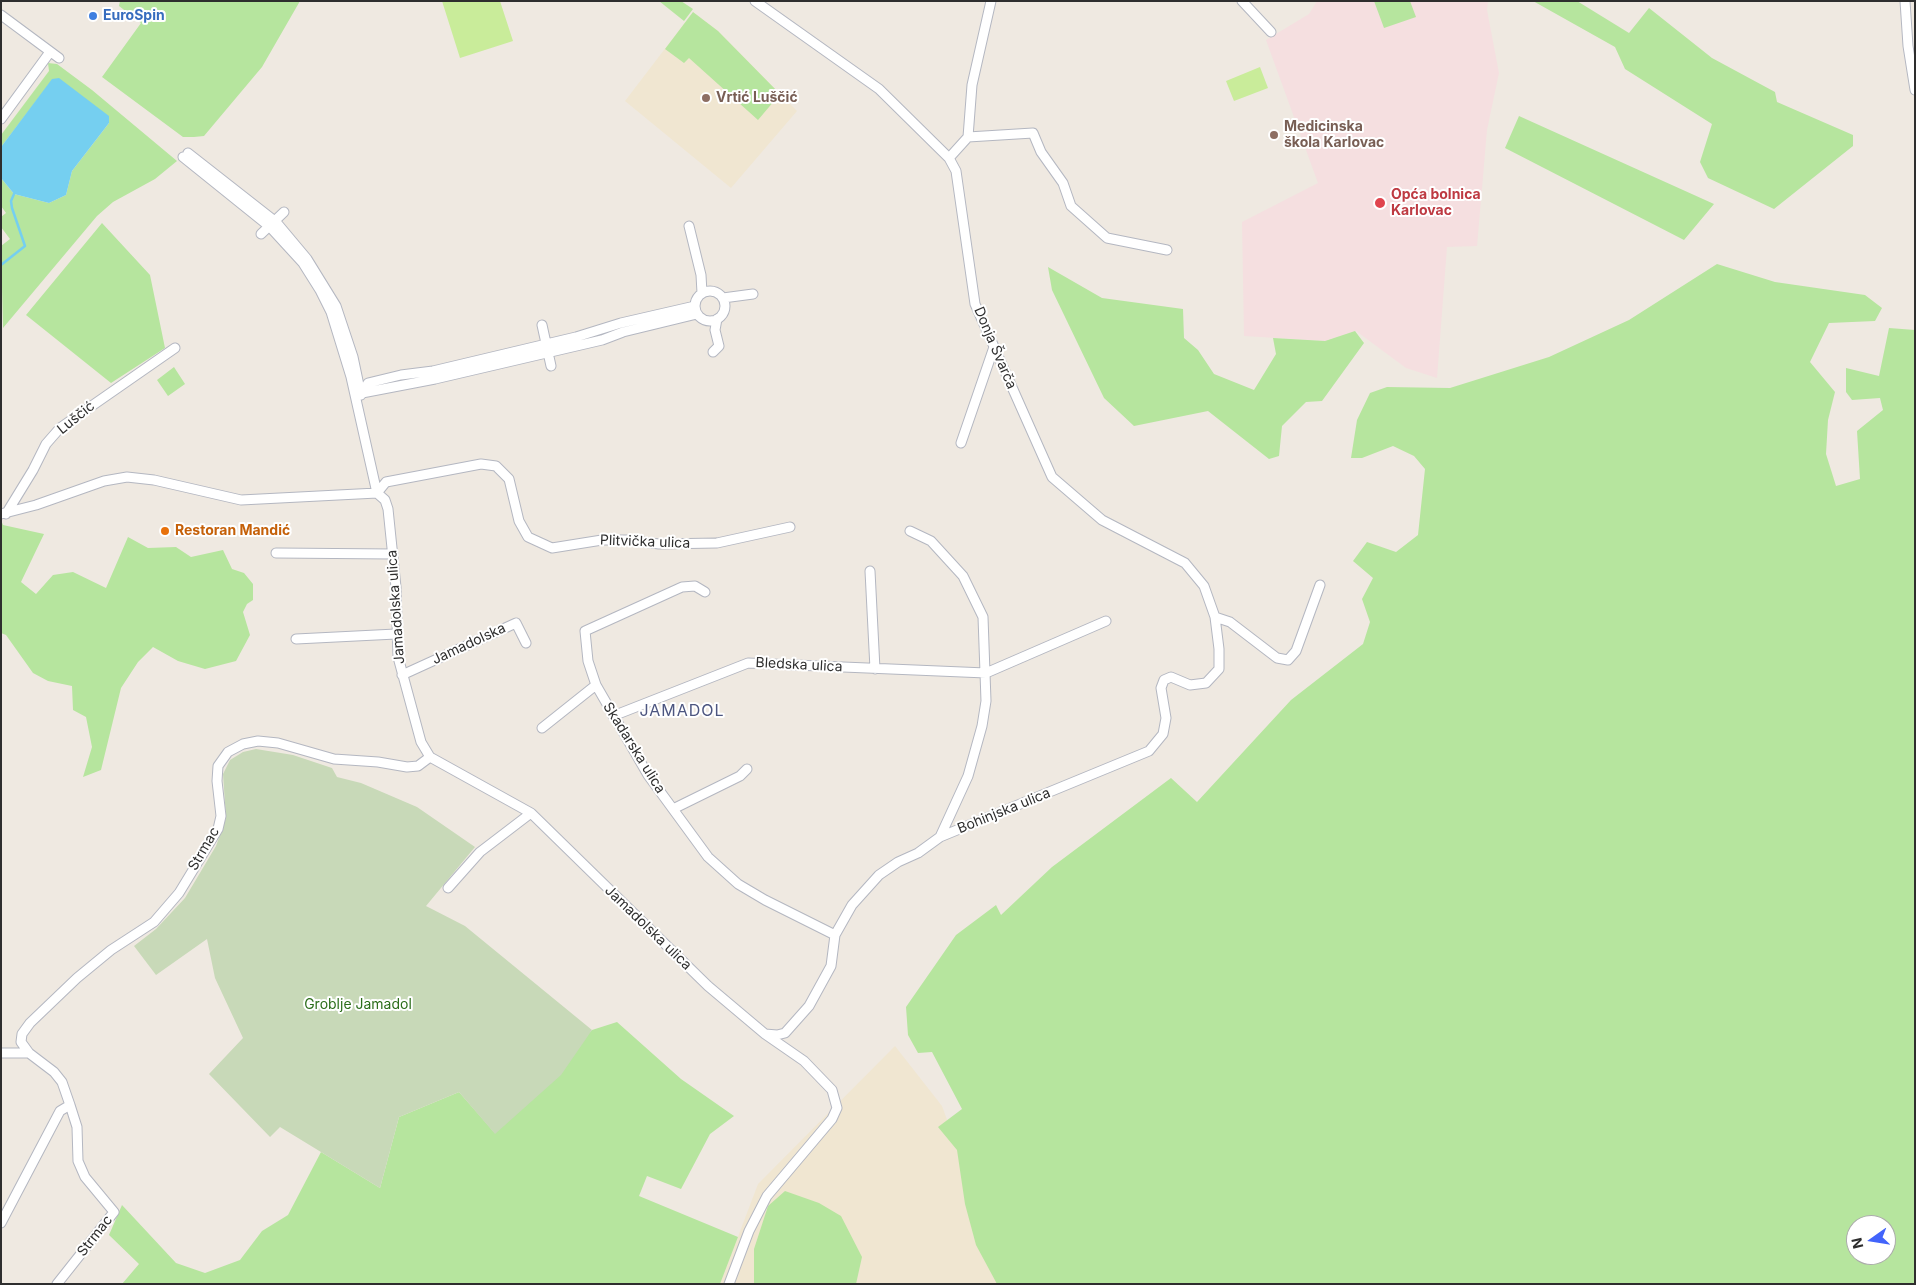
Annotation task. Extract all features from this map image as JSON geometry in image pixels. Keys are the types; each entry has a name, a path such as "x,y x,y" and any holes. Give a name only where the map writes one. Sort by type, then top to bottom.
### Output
{"street":[{"path":"755,1 879,89 949,158 968,137 972,84 991,1"},
{"path":"1242,1 1271,32"},
{"path":"1905,1 1908,46 1915,90"},
{"path":"1,15 59,58"},
{"path":"1,119 50,52"},
{"path":"968,137 1033,133 1041,152 1063,183 1071,206 1107,238 1166,250"},
{"path":"185,155 273,224 307,259 326,287 345,330 362,393 360,412"},
{"name":"Donja Švarča","path":"949,158 956,171 976,304 1052,477 1102,520 1185,563 1204,586 1215,617"},
{"path":"260,234 284,212"},
{"name":"Jamadolska ulica","path":"273,224 303,263 332,312 354,387 377,493 384,500 388,509 396,634 402,675 421,742 430,757 531,813 666,946 765,1034 804,1061 823,1078 832,1090 837,1108 814,1142 767,1196 749,1231 729,1284"},
{"path":"689,226 700,275 706,292"},
{"path":"696,310 697,297 706,292 718,292 724,302"},
{"path":"714,352 718,346 713,320 724,302 753,294"},
{"path":"354,387 362,393 435,379 696,310 713,320"},
{"path":"542,325 551,366"},
{"name":"Luščić","path":"3,514 34,470 46,444 60,428 174,348"},
{"path":"362,393 368,383 401,375 433,371 547,348"},
{"path":"961,443 994,348"},
{"path":"358,375 368,383"},
{"name":"Plitvička ulica","path":"377,493 386,482 481,464 496,466 509,479 520,521 528,537 552,548 602,540 627,540 659,544 717,543 790,527"},
{"path":"3,514 104,481 127,477 154,480 241,500 377,493"},
{"path":"910,531 931,541 963,576 983,617 986,701 976,752 968,776 940,837"},
{"path":"276,553 392,554"},
{"path":"870,571 875,669"},
{"path":"1215,617 1230,622 1277,658 1288,660 1296,651 1320,585"},
{"name":"Skadarska ulica","path":"705,592 695,586 682,587 585,631 588,661 596,685 648,775 708,857 738,884 765,900 835,935"},
{"name":"Bohinjska ulica","path":"765,1034 777,1035 785,1033 809,1006 831,966 835,935 852,905 879,874 898,862 918,853 940,837 1150,751 1163,734 1166,718 1161,688 1164,680 1171,677 1190,685 1206,683 1219,669 1215,617"},
{"name":"Bledska ulica","path":"613,716 748,663 762,662 986,673 1106,621"},
{"name":"Jamadolska","path":"402,675 516,623 526,643"},
{"path":"296,639 396,634"},
{"path":"542,728 596,685"},
{"name":"Strmac","path":"57,1284 114,1212 84,1177 78,1161 77,1127 62,1082 54,1072 29,1053 21,1042 22,1034 30,1023 104,956 154,922 178,893 218,829 221,816 217,782 218,766 228,752 243,744 258,741 278,743 334,759 378,762 407,768 418,766 430,757"},
{"name":"Skadarska ulica","path":"673,809 740,776 746,769"},
{"path":"448,888 480,852 531,813"},
{"path":"1,1053 29,1053"},
{"path":"1,1223 60,1110 70,1105"}],"shaded area":[{"name":"Opća bolnica Karlovac","path":"1317,1 1488,1 1487,10 1499,73 1487,130 1477,246 1447,247 1437,378 1406,368 1356,331 1325,341 1244,336 1242,222 1318,183 1266,40 1309,14"},
{"name":"Vrtić Luščić","path":"693,12 718,31 797,111 731,188 625,101"},
{"path":"895,1046 942,1106 1007,1284 720,1284 758,1184"}],"green space":[{"path":"120,1 300,1 262,67 204,136 183,137 102,77 141,23 119,6"},
{"path":"442,1 500,1 513,41 460,58"},
{"path":"659,1 681,1 693,9 684,21"},
{"path":"1374,1 1410,1 1416,17 1384,28"},
{"path":"1533,1 1577,1 1629,33 1649,8 1712,58 1775,92 1777,102 1853,135 1853,146 1774,209 1708,178 1700,162 1712,124 1625,69 1615,47"},
{"path":"693,12 718,31 780,94 758,120 689,58 684,63 665,49"},
{"path":"48,63 57,64 92,90 177,161 155,179 113,202 97,216 3,328 1,246 10,239 1,227 1,217 6,213 1,206 1,178 14,194 49,203 66,195 72,171 109,123 53,79 1,147 1,135 49,71"},
{"path":"1260,67 1268,88 1234,101 1226,81"},
{"path":"1519,116 1714,204 1684,240 1505,148"},
{"path":"102,223 150,275 165,348 111,383 26,315"},
{"path":"1717,264 1775,282 1865,295 1882,308 1875,321 1829,323 1810,362 1835,392 1828,420 1826,454 1836,486 1860,479 1857,431 1883,410 1880,398 1852,400 1846,392 1846,368 1879,376 1889,328 1915,330 1915,1284 997,1284 976,1245 965,1204 957,1150 938,1127 962,1109 932,1052 918,1053 908,1035 906,1007 956,935 996,905 1001,915 1052,867 1171,778 1197,802 1291,700 1363,644 1370,622 1362,599 1373,578 1353,561 1367,542 1396,552 1418,535 1425,469 1414,456 1393,446 1362,458 1351,458 1357,420 1370,393 1387,387 1450,388 1549,357 1629,320"},
{"path":"1048,267 1102,298 1183,309 1184,338 1198,350 1214,374 1254,390 1276,354 1273,338 1325,341 1355,331 1364,343 1322,401 1306,402 1282,426 1279,456 1269,459 1208,411 1134,426 1104,398 1052,290"},
{"path":"174,367 185,384 168,396 157,380"},
{"path":"1,520 3,525 44,534 21,582 36,594 53,575 73,572 106,588 128,537 148,548 176,547 191,557 223,550 232,569 244,573 253,584 253,600 247,604 243,612 250,635 236,661 205,669 178,661 153,647 138,662 121,688 101,770 83,777 92,747 86,717 73,710 72,686 48,681 33,673 6,635 1,633"},
{"name":"Groblje Jamadol","path":"256,749 293,755 332,768 337,777 361,783 417,807 475,847 426,906 465,926 592,1030 561,1075 495,1134 459,1092 399,1117 380,1188 280,1127 270,1137 209,1074 243,1038 215,978 207,939 156,975 134,946 156,929 185,898 216,846 226,818 223,774 230,760 243,752"},
{"path":"617,1022 681,1079 734,1116 710,1134 681,1189 647,1176 639,1196 738,1237 720,1284 122,1284 139,1264 109,1235 122,1205 176,1263 205,1273 240,1260 262,1231 288,1215 321,1152 380,1188 399,1117 459,1092 495,1133 592,1030"},
{"path":"785,1191 819,1203 841,1216 862,1257 856,1284 754,1284 754,1249 768,1206"}],"water":[{"path":"59,78 109,116 109,123 72,171 66,195 49,203 14,194 1,178 1,147 52,79"}],"waterway":[{"path":"1,265 25,246 12,208 11,201 14,194"}],"place":[{"name":"EuroSpin","path":"93,16"},
{"name":"Vrtić Luščić","path":"706,98"},
{"name":"Medicinska škola Karlovac","path":"1274,135"},
{"name":"Opća bolnica Karlovac","path":"1380,203"},
{"name":"Restoran Mandić","path":"165,531"}],"district":[{"name":"JAMADOL","path":"682,711"}]}
